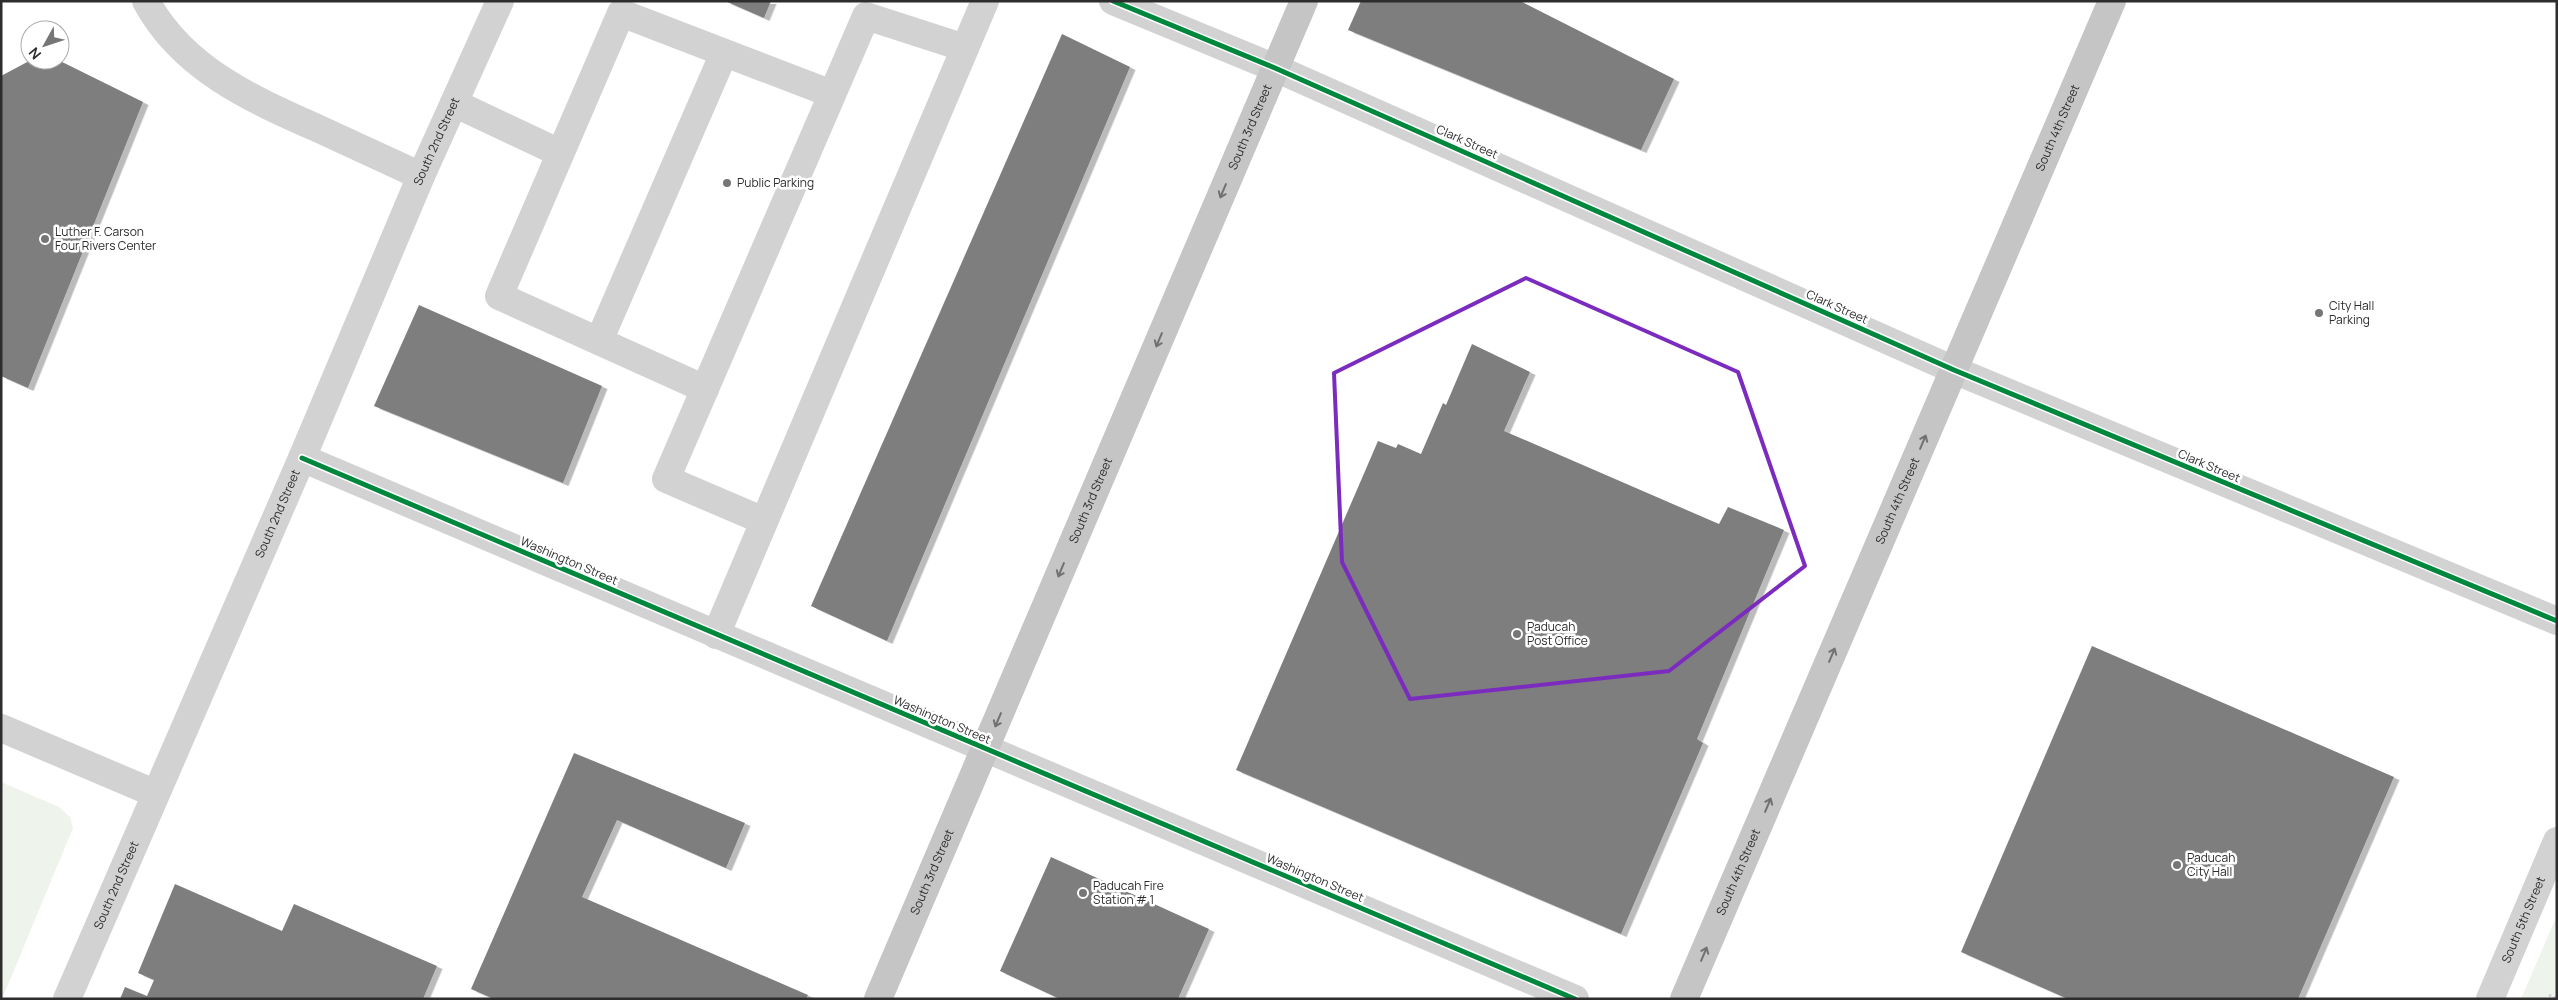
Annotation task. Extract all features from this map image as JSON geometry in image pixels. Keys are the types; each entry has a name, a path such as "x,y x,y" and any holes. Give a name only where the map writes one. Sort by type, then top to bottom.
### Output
{"main road":[{"name":"South 3rd Street","path":"878,999 1304,1"},
{"name":"South 4th Street","path":"1684,999 2112,1"}],"street":[{"path":"146,1 152,12 183,50 219,79 251,98 421,176"},
{"name":"South 2nd Street","path":"67,999 154,793 302,458 421,176 500,1"},
{"path":"716,634 985,1"},
{"name":"Clark Street","path":"1113,1 1275,68 1954,370 2557,621"},
{"path":"705,389 499,296 560,154 621,14 832,94"},
{"path":"764,521 666,479 866,16 965,48"},
{"path":"599,341 724,53"},
{"path":"454,103 560,154"},
{"name":"Washington Street","path":"302,458 985,750 1575,999"},
{"path":"1,728 154,793"},
{"name":"South 5th Street","path":"2490,999 2557,841"}],"path":[{"path":"2549,996 2557,999"}],"highlighted area":[{"path":"1526,278 1738,372 1805,566 1669,671 1410,699 1342,562 1334,373"}],"shaded area":[{"path":"1,782 59,807 70,817 73,828 2,999"},
{"path":"2557,915 2557,999 2521,999"}],"building":[{"path":"725,1 771,1 764,18"},
{"path":"1361,1 1520,1 1674,79 1641,150 1348,30"},
{"path":"1062,34 1130,67 887,641 811,606"},
{"name":"Luther F. Carson Four Rivers Center","path":"20,66 20,70 70,70 70,66 143,102 28,388 1,376 1,76"},
{"path":"419,305 602,386 563,483 374,406"},
{"name":"Paducah Post Office","path":"1472,344 1530,372 1504,431 1719,524 1728,507 1784,530 1697,739 1703,743 1621,934 1236,770 1378,441 1396,448 1398,444 1421,454 1443,403 1446,405"},
{"name":"Paducah City Hall","path":"2092,646 2394,777 2298,999 2068,999 1961,952"},
{"path":"574,753 745,823 726,868 617,820 582,897 808,995 806,999 494,999 471,989"},
{"name":"Paducah Fire Station # 1","path":"1051,857 1209,929 1178,999 1060,999 1000,971"},
{"path":"175,884 282,931 294,904 437,966 423,999 120,999 125,987 147,996 154,980 138,973"}],"cycle path":[{"path":"1113,1 1275,68 1954,370 2557,621"},
{"path":"302,458 1575,999"}],"place":[{"name":"Public Parking","path":"727,183"},
{"name":"Luther F. Carson Four Rivers Center","path":"45,239"},
{"name":"City Hall Parking","path":"2319,313"},
{"name":"Paducah Post Office","path":"1517,634"},
{"name":"Paducah City Hall","path":"2177,865"},
{"name":"Paducah Fire Station # 1","path":"1083,893"}]}
